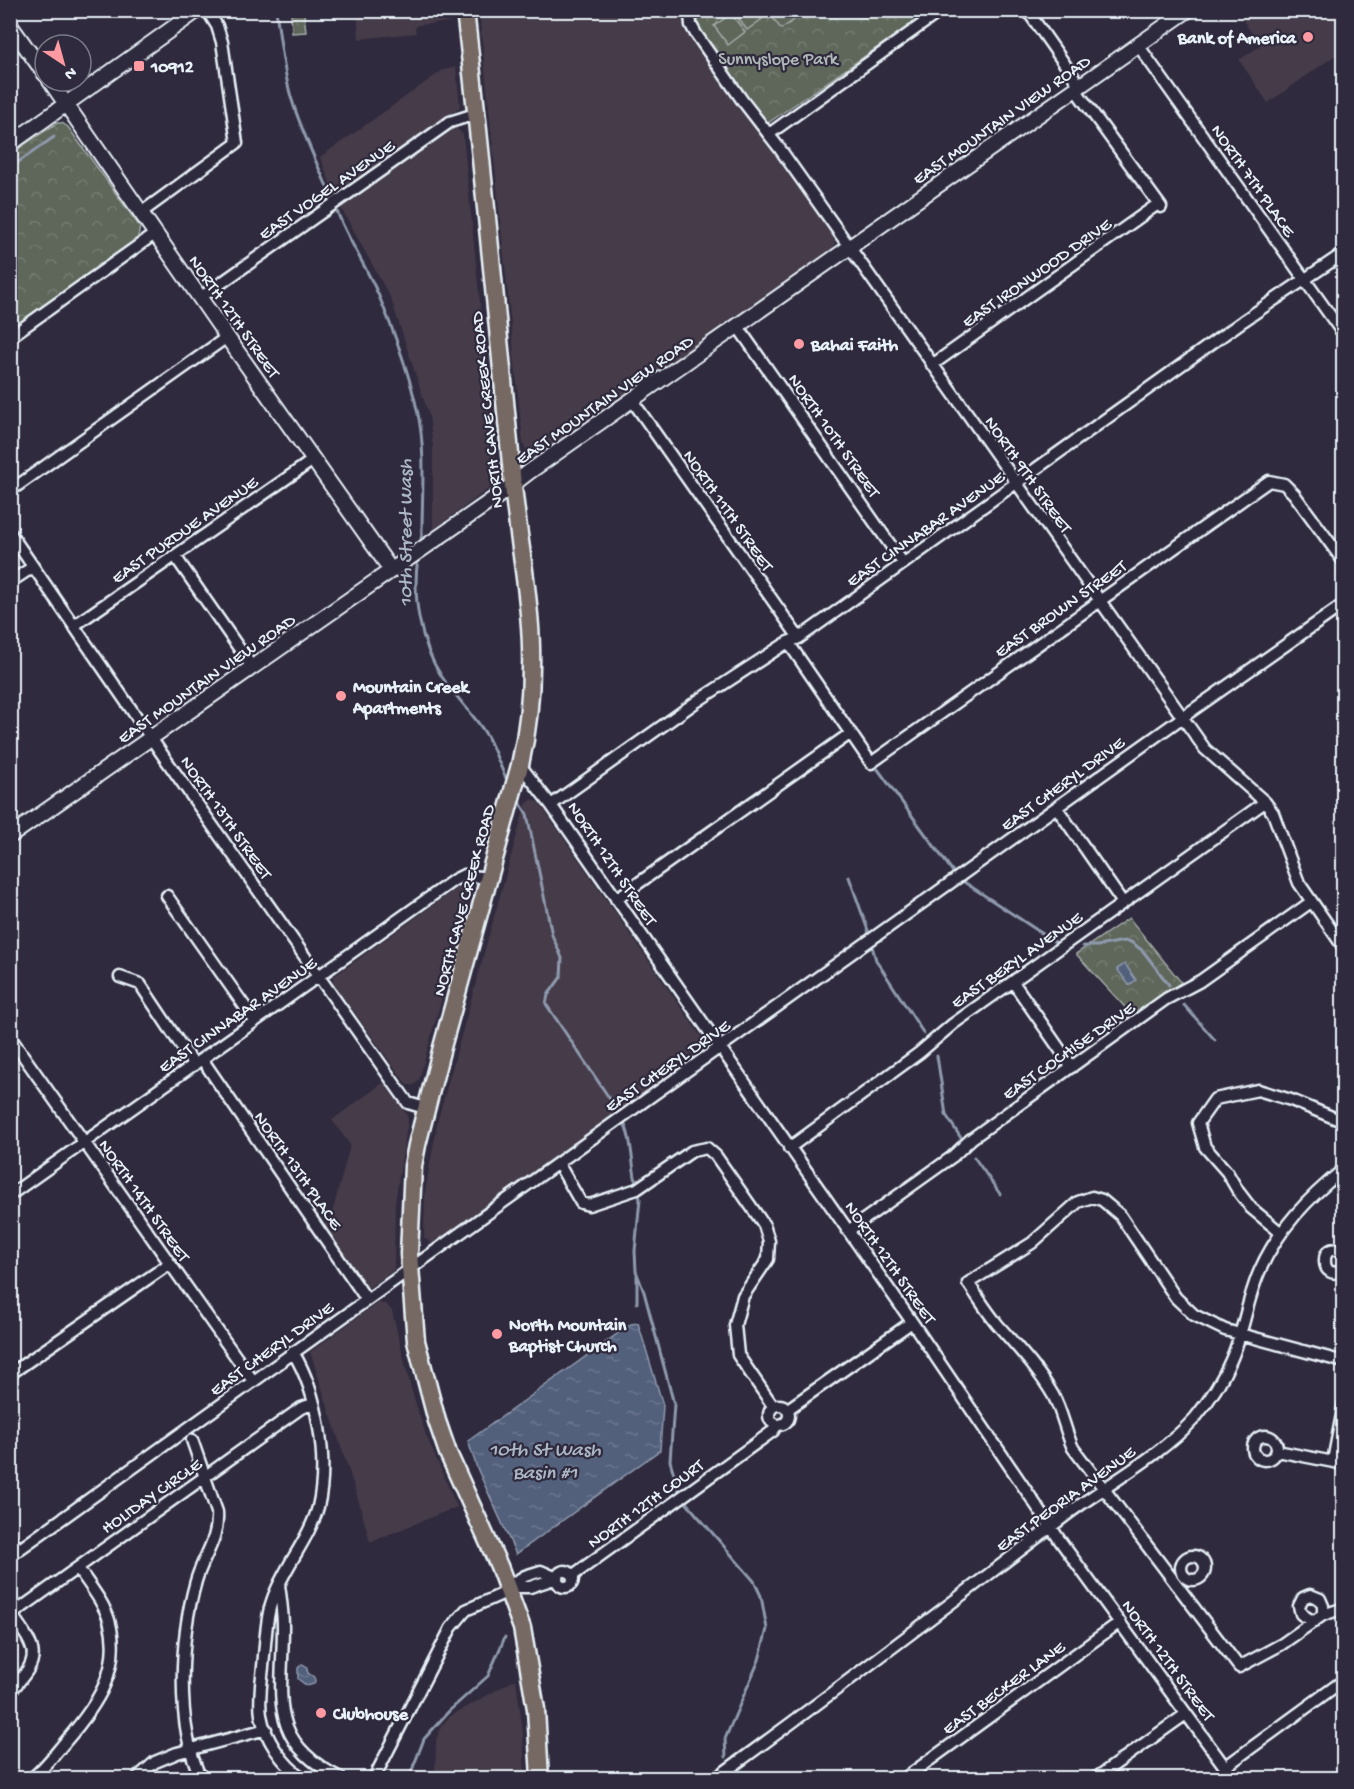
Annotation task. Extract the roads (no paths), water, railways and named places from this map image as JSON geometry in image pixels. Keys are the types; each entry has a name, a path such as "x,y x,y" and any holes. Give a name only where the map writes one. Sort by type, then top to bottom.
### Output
{"main road":[{"name":"NORTH CAVE CREEK ROAD","path":"465,10 531,645 529,709 519,770 426,1108 413,1166 410,1269 416,1341 437,1422 448,1454 508,1589 522,1628 536,1709 540,1779"}],"street":[{"path":"10,144 198,10"},
{"path":"142,212 237,143 222,42 217,26 207,10"},
{"path":"769,134 942,10"},
{"path":"1027,10 1077,87"},
{"name":"EAST MOUNTAIN VIEW ROAD","path":"10,836 1188,10"},
{"name":"NORTH 9TH STREET","path":"691,12 691,25 696,34 1205,749 1265,802 1273,813 1299,883 1344,948"},
{"path":"10,25 33,57"},
{"name":"NORTH 7TH PLACE","path":"1138,45 1344,335"},
{"name":"EAST IRONWOOD DRIVE","path":"932,365 1159,206 1077,87"},
{"name":"NORTH 12TH STREET","path":"58,93 391,570"},
{"name":"EAST VOGEL AVENUE","path":"200,298 450,122 475,114"},
{"path":"10,337 156,233"},
{"name":"EAST CINNABAR AVENUE","path":"551,805 696,702 794,640 1234,328 1344,253"},
{"name":"NORTH 10TH STREET","path":"738,327 903,563"},
{"path":"10,491 227,337"},
{"name":"NORTH 11TH STREET","path":"632,400 794,640 871,763"},
{"name":"EAST PURDUE AVENUE","path":"75,626 313,460"},
{"name":"EAST BROWN STREET","path":"871,763 1269,481 1284,484 1294,494 1344,562"},
{"name":"NORTH 13TH STREET","path":"10,533 408,1103 426,1108"},
{"path":"176,556 252,667"},
{"path":"10,582 33,567"},
{"name":"EAST CHERYL DRIVE","path":"15,1553 558,1162 1344,604"},
{"path":"616,899 851,733"},
{"name":"NORTH 12TH STREET","path":"519,770 551,805 912,1322 1051,1528 1233,1779"},
{"name":"EAST BERYL AVENUE","path":"789,1148 953,1024 1265,802"},
{"path":"1057,808 1123,903"},
{"name":"EAST CINNABAR AVENUE","path":"10,1195 460,876 488,878"},
{"path":"167,896 255,1021"},
{"name":"EAST COCHISE DRIVE","path":"848,1231 1072,1067 1176,994 1200,981 1311,902"},
{"name":"NORTH 13TH PLACE","path":"120,977 140,984 367,1300"},
{"path":"1012,982 1072,1067"},
{"name":"NORTH 14TH STREET","path":"10,1037 253,1381"},
{"path":"1280,1232 1251,1208 1238,1191 1227,1172 1205,1147 1198,1123 1215,1099 1258,1090 1291,1100 1344,1122"},
{"path":"558,1162 581,1203 589,1205 644,1186 692,1151 706,1148 716,1156 764,1225 769,1241 768,1259 743,1296 735,1325 738,1355 773,1406"},
{"name":"EAST PEORIA AVENUE","path":"716,1779 1166,1444 1196,1416 1232,1359 1260,1271 1280,1232 1308,1200 1341,1176"},
{"path":"1344,1362 1240,1333 1212,1324 1194,1315 1176,1298 1131,1228 1120,1215 1102,1200 1092,1197 1078,1202 1032,1243 968,1283 1047,1386 1059,1409 1065,1432 1073,1448 1103,1489 1179,1578 1226,1653 1239,1667 1282,1644 1318,1618 1344,1608"},
{"path":"1344,1254 1333,1250 1326,1254 1324,1260 1325,1267 1331,1272 1344,1268"},
{"path":"10,1374 169,1264"},
{"path":"788,1409 912,1322"},
{"path":"293,1352 302,1366 320,1432 323,1473 317,1508 271,1602 266,1632 261,1714 266,1729 281,1756 303,1779"},
{"name":"HOLIDAY CIRCLE","path":"11,1616 301,1408 313,1404"},
{"path":"780,1404 788,1409 790,1416 787,1422 777,1425 771,1422 769,1415 773,1406 780,1404"},
{"path":"1277,1451 1338,1462 1344,1404"},
{"name":"NORTH 12TH COURT","path":"508,1589 525,1576 541,1571 557,1578 561,1586 567,1586 572,1582 572,1576 773,1431 777,1425"},
{"path":"192,1440 206,1477 218,1522 215,1539 197,1577 187,1625 182,1699 183,1719 190,1750 201,1779"},
{"path":"10,1538 15,1553"},
{"path":"32,1779 50,1761 96,1704 112,1656 109,1622 99,1600 78,1568"},
{"path":"279,1585 282,1612 281,1711 284,1721 308,1758 340,1779"},
{"path":"374,1779 451,1628 466,1610 508,1589"},
{"path":"10,1692 32,1665 33,1654 27,1636 11,1616"},
{"name":"EAST BECKER LANE","path":"905,1779 1120,1622"},
{"path":"1225,1767 1344,1680"},
{"path":"1096,1779 1186,1714"},
{"path":"136,1779 155,1762 266,1729"}],"water":[{"path":"1125,964 1136,980 1129,985 1117,969"},
{"name":"10th St Wash Basin #1","path":"638,1323 663,1405 660,1450 516,1554 477,1468 468,1441 631,1324"},
{"path":"302,1664 314,1677 314,1684 307,1686 298,1679 298,1668"}],"waterway":[{"name":"10th Street Wash","path":"276,10 291,97 333,200"},
{"path":"10,168 54,137"},
{"name":"10th Street Wash","path":"335,206 345,231 381,301 415,400 423,458 420,546"},
{"name":"10th Street Wash","path":"418,558 417,604 428,650 442,677 487,736 508,782"},
{"path":"1338,569 1340,604"},
{"path":"1341,611 1344,624"},
{"path":"877,768 956,876"},
{"name":"10th Street Wash","path":"517,798 527,814 552,935 562,958 561,977 548,995 546,1004 620,1114"},
{"path":"849,877 870,936"},
{"path":"961,880 1055,942"},
{"path":"1083,946 1131,942 1143,951 1169,985"},
{"path":"871,943 876,960 924,1034"},
{"path":"1184,1005 1215,1040"},
{"path":"937,1056 946,1115 961,1138"},
{"name":"10th Street Wash","path":"623,1120 629,1136 637,1186"},
{"path":"974,1157 1000,1194"},
{"name":"10th Street Wash","path":"638,1192 640,1199 635,1251 636,1271 644,1292 674,1404 670,1461 680,1494"},
{"name":"10th Street Wash","path":"637,1275 637,1303"},
{"name":"10th Street Wash","path":"683,1499 754,1581 761,1596 767,1629 759,1660 725,1739 726,1757"},
{"path":"409,1778 424,1739 449,1711 488,1676 505,1637"}],"place":[{"name":"Bank of America","path":"1308,37"},
{"name":"10912","path":"139,66"},
{"name":"Bahai Faith","path":"799,344"},
{"name":"Mountain Creek Apartments","path":"341,696"},
{"name":"North Mountain Baptist Church","path":"497,1334"},
{"name":"Clubhouse","path":"321,1713"}],"park label":[{"name":"Sunnyslope Park","path":"778,58"}]}
